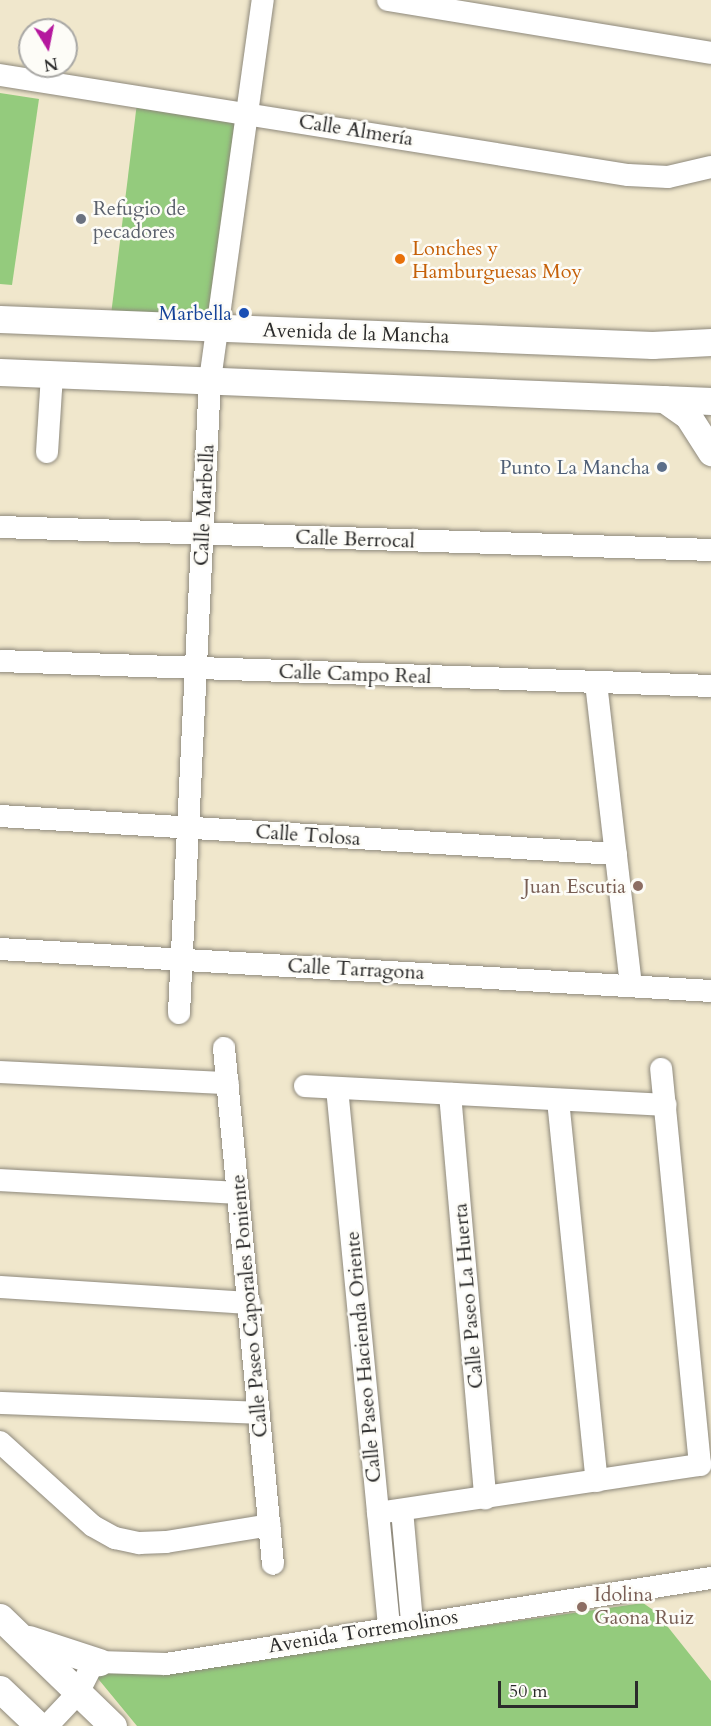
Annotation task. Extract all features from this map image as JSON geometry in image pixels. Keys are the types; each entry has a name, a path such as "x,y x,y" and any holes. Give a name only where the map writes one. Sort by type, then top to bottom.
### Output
{"street":[{"name":"Calle Marbella","path":"179,1013 210,380 263,0"},
{"path":"388,0 711,53"},
{"name":"Calle Almería","path":"0,75 246,112 628,175 668,177 711,167"},
{"name":"Avenida de la Mancha","path":"0,319 652,345 711,342"},
{"path":"0,372 711,401"},
{"path":"47,452 52,374"},
{"path":"664,399 688,416 711,452"},
{"name":"Calle Berrocal","path":"0,527 711,550"},
{"name":"Calle Campo Real","path":"0,661 711,686"},
{"path":"596,683 631,984"},
{"name":"Calle Tolosa","path":"0,816 616,854"},
{"name":"Calle Tarragona","path":"0,949 631,984 711,991"},
{"name":"Calle Paseo Caporales Poniente","path":"224,1048 273,1564"},
{"path":"378,1514 700,1465 661,1069"},
{"path":"0,1072 228,1083"},
{"path":"305,1086 666,1105"},
{"name":"Calle Paseo Hacienda Oriente","path":"337,1088 389,1626"},
{"name":"Calle Paseo La Huerta","path":"450,1094 486,1498"},
{"path":"558,1100 597,1480"},
{"path":"0,1180 238,1193"},
{"path":"0,1287 249,1303"},
{"path":"0,1403 259,1413"},
{"path":"0,1442 93,1526 115,1538 139,1543 166,1542 270,1525"},
{"path":"402,1510 412,1623"},
{"name":"Avenida Torremolinos","path":"99,1662 166,1664 389,1626 711,1578"},
{"path":"9,1625 99,1662"},
{"path":"9,1625 113,1726"},
{"path":"46,1726 78,1693 92,1666 99,1662"},
{"path":"0,1689 39,1726"}],"green space":[{"path":"0,93 39,99 12,285 0,284"},
{"path":"137,103 238,115 212,330 111,317"},
{"path":"643,1603 656,1612 711,1681 711,1726 137,1726 95,1675 98,1668 432,1633"}],"place":[{"name":"Refugio de pecadores","path":"81,219"},
{"name":"Lonches y Hamburguesas Moy","path":"400,259"},
{"name":"Marbella","path":"244,313"},
{"name":"Punto La Mancha","path":"662,467"},
{"name":"Juan Escutia","path":"638,886"},
{"name":"Idolina Gaona Ruiz","path":"582,1607"}]}
